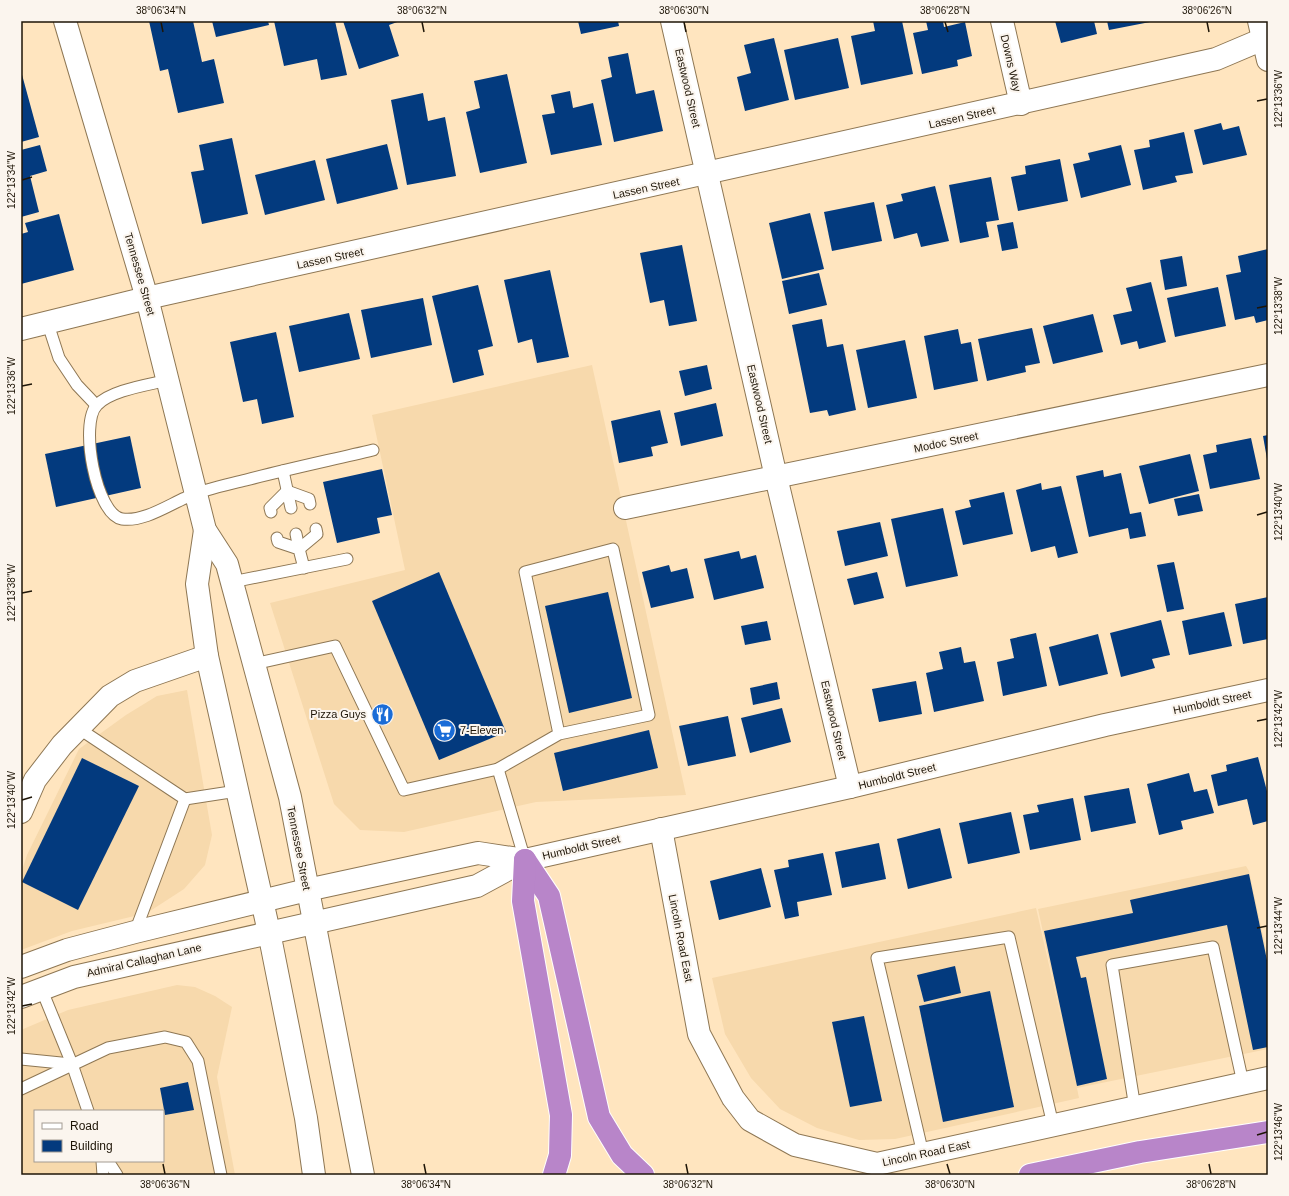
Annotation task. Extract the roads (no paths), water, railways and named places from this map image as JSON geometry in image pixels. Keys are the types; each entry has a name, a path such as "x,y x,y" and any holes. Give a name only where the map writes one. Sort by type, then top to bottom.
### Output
{"highway":[{"path":"526,860 523,901 561,1115 560,1155 554,1175"},
{"path":"526,860 549,896 599,1118 622,1155 643,1175"},
{"path":"1030,1175 1140,1152 1268,1132"}],"street":[{"name":"Tennessee Street","path":"65,21 147,298 205,530 227,564 290,797 362,1175"},
{"name":"Eastwood Street","path":"672,21 776,477 850,787"},
{"name":"Downs Way","path":"1002,21 1021,104"},
{"name":"Lassen Street","path":"21,329 147,298 708,174 1216,59 1265,40"},
{"name":"Modoc Street","path":"625,508 1268,375"},
{"name":"Tennessee Street","path":"205,530 197,584 207,656 269,932 306,1118 314,1175"},
{"path":"21,812 35,780 62,745 110,696 135,681 207,656"},
{"name":"Humboldt Street","path":"269,932 477,886 526,860 850,787 1105,725 1268,690"},
{"name":"Lincoln Road East","path":"661,829 699,1034 733,1098 750,1120 795,1145 877,1164 1268,1078"},
{"name":"Humboldt Street","path":"261,901 478,853 526,860"},
{"path":"21,966 66,950 261,901"},
{"name":"Admiral Callaghan Lane","path":"21,997 40,988 74,976 269,932"}],"lane":[{"path":"47,322 59,358 77,385 96,405"},
{"path":"168,380 115,394 96,405 88,423 93,474 110,512 121,519 134,519 196,493 373,450"},
{"path":"283,471 291,508"},
{"path":"287,491 309,500 310,504"},
{"path":"271,512 270,508 287,491"},
{"path":"299,549 317,534 316,529"},
{"path":"296,534 304,568"},
{"path":"277,538 278,542 299,549"},
{"path":"254,664 335,646 404,790 498,769 559,734 650,715 612,549 526,572 559,734"},
{"path":"232,582 347,559"},
{"path":"78,728 185,799 237,791"},
{"path":"498,769 526,860"},
{"path":"135,932 185,799"},
{"path":"923,1154 877,958 1008,937 1053,1125"},
{"path":"1135,1108 1112,965 1213,948 1244,1083"},
{"path":"40,988 72,1064 88,1110"},
{"path":"21,1089 108,1048 165,1037 186,1042 198,1061 221,1175"},
{"path":"21,1059 72,1064"},
{"path":"102,1162 103,1175"},
{"path":"109,1162 117,1175"}],"place":[{"name":"Pizza Guys","path":"382,714"},
{"name":"7-Eleven","path":"445,730"}]}
